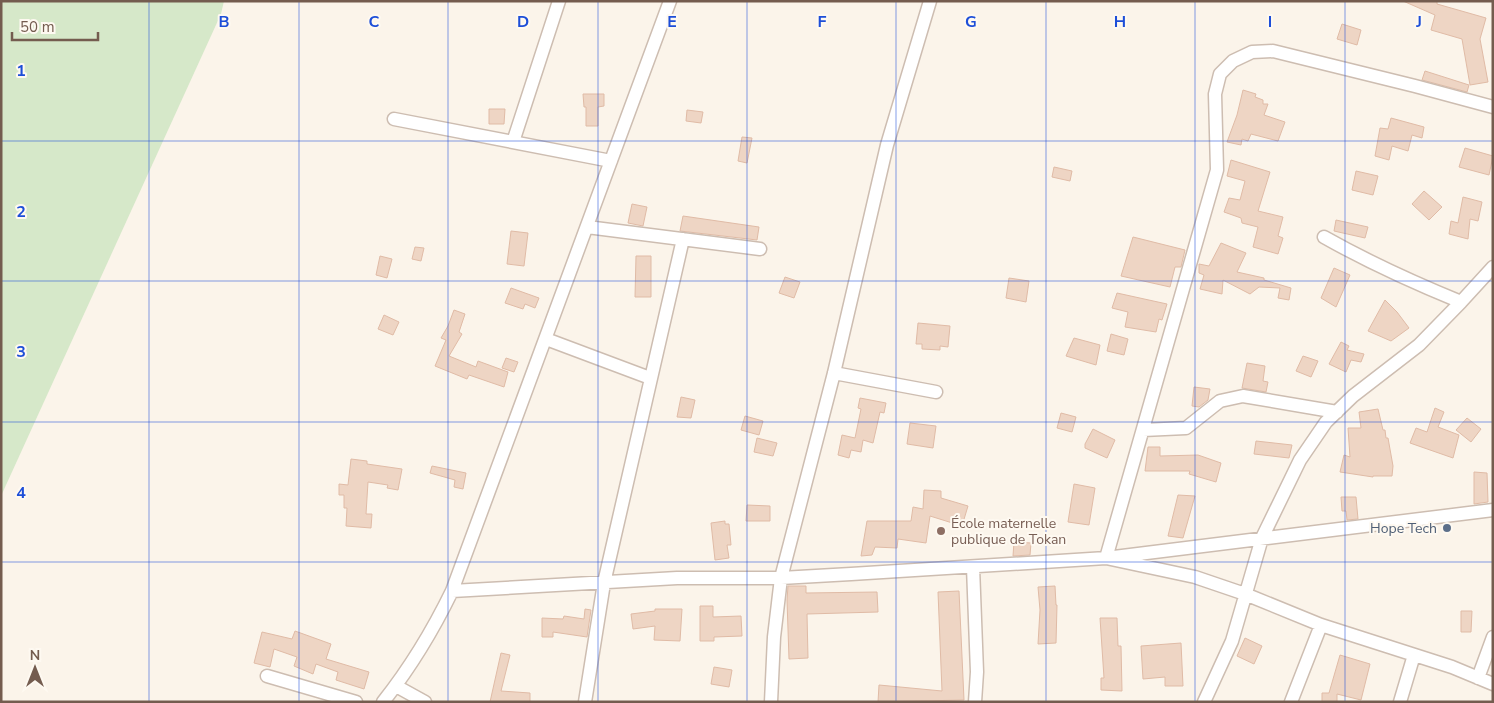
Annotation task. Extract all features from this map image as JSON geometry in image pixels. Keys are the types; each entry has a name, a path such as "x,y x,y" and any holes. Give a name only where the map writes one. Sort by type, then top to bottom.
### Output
{"street":[{"path":"513,142 559,1"},
{"path":"384,702 434,626 452,591 670,1"},
{"path":"771,702 774,637 781,578 834,373 887,146 930,1"},
{"path":"1106,558 1217,170 1215,94 1220,74 1232,61 1252,52 1273,51 1493,107"},
{"path":"394,119 612,161"},
{"path":"587,227 760,249"},
{"path":"1324,237 1397,276 1461,302"},
{"path":"585,702 604,582 683,239"},
{"path":"1204,702 1232,641 1262,538 1300,460 1326,422 1353,396 1420,345 1493,267"},
{"path":"546,339 650,378"},
{"path":"834,373 936,392"},
{"path":"1143,430 1186,428 1220,401 1243,396 1337,412"},
{"path":"452,591 677,578 781,578 1106,558 1493,510"},
{"path":"1106,558 1195,577 1245,594 1321,625 1452,667 1493,684"},
{"path":"973,567 977,672 975,702"},
{"path":"1291,702 1321,625"},
{"path":"1478,678 1493,637"},
{"path":"1400,702 1414,655"},
{"path":"267,676 356,702"},
{"path":"396,686 425,702"}],"green space":[{"path":"1,1 224,1 221,14 1,496"}],"building":[{"path":"1403,1 1437,1 1437,4 1486,18 1480,39 1488,82 1470,85 1462,39 1431,30 1435,15"},
{"path":"1342,24 1361,30 1357,45 1337,39"},
{"path":"1425,71 1469,85 1467,92 1422,80"},
{"path":"1243,90 1256,94 1255,97 1263,100 1263,104 1268,104 1264,115 1285,122 1278,141 1251,134 1248,141 1242,139 1241,145 1227,142 1237,115"},
{"path":"583,94 604,94 604,106 598,107 598,126 586,126 586,107 584,107"},
{"path":"489,109 505,109 504,124 489,124"},
{"path":"687,110 703,112 701,123 686,121"},
{"path":"1391,118 1424,127 1422,138 1412,135 1408,151 1392,146 1389,160 1375,156 1380,128 1388,129"},
{"path":"742,137 752,138 747,163 738,161"},
{"path":"1465,148 1493,156 1489,175 1459,167"},
{"path":"1231,160 1270,172 1258,211 1283,217 1278,236 1283,238 1278,254 1253,247 1258,227 1242,223 1241,218 1224,212 1229,198 1240,200 1245,181 1227,176"},
{"path":"1054,167 1072,171 1070,181 1052,177"},
{"path":"1356,171 1378,176 1373,195 1352,190"},
{"path":"1424,191 1442,207 1429,220 1412,204"},
{"path":"1463,197 1482,202 1478,221 1470,219 1468,239 1449,234 1451,221 1458,223"},
{"path":"632,204 647,207 643,226 628,223"},
{"path":"683,216 759,227 757,240 680,231"},
{"path":"1336,220 1368,227 1365,238 1334,231"},
{"path":"511,231 528,233 524,266 507,264"},
{"path":"1133,237 1185,250 1181,267 1175,267 1170,287 1121,276"},
{"path":"1221,243 1246,253 1237,272 1264,278 1264,280 1291,288 1289,300 1278,298 1280,288 1259,287 1250,294 1223,280 1222,294 1200,289 1204,275 1199,273 1199,264 1209,266"},
{"path":"415,247 424,248 421,261 412,259"},
{"path":"380,256 392,259 387,278 376,275"},
{"path":"636,256 651,256 651,297 635,297"},
{"path":"1334,268 1350,275 1336,307 1321,298"},
{"path":"785,277 800,282 794,298 779,293"},
{"path":"1009,278 1029,281 1026,302 1006,298"},
{"path":"511,288 539,298 535,308 525,304 523,309 505,303"},
{"path":"1117,293 1167,304 1162,320 1159,319 1156,332 1125,327 1128,312 1112,308"},
{"path":"1385,300 1409,328 1391,341 1368,331"},
{"path":"454,310 465,314 459,332 462,334 449,356 476,367 478,361 508,372 504,387 469,375 467,379 435,366 446,340 441,338"},
{"path":"384,315 399,322 393,335 378,329"},
{"path":"918,323 950,326 948,347 940,346 940,350 922,349 922,344 916,344"},
{"path":"1111,334 1128,339 1124,355 1107,351"},
{"path":"1074,338 1100,345 1096,365 1066,356"},
{"path":"1341,342 1349,346 1347,350 1364,354 1361,362 1351,360 1346,372 1329,364"},
{"path":"1303,356 1318,361 1311,377 1296,371"},
{"path":"506,358 518,362 514,372 502,368"},
{"path":"1247,363 1265,366 1263,381 1268,382 1266,392 1242,388"},
{"path":"1194,387 1210,389 1208,400 1199,407 1192,406"},
{"path":"681,397 695,400 691,418 677,417"},
{"path":"860,398 886,403 884,413 880,412 873,443 863,440 861,452 851,450 849,458 838,455 842,435 855,438 861,409 858,408"},
{"path":"1435,408 1444,412 1438,427 1459,435 1453,458 1410,443 1416,428 1427,432"},
{"path":"1378,409 1383,430 1385,430 1386,438 1388,438 1393,466 1392,476 1373,477 1340,472 1344,455 1350,457 1348,428 1361,428 1359,412"},
{"path":"1061,413 1076,417 1072,432 1057,428"},
{"path":"745,416 763,421 759,435 741,430"},
{"path":"1467,418 1481,429 1471,442 1456,430"},
{"path":"910,423 936,426 933,448 907,444"},
{"path":"1093,429 1115,440 1107,458 1085,448 1085,444"},
{"path":"757,438 777,443 773,456 754,452"},
{"path":"1256,441 1292,445 1289,458 1254,454"},
{"path":"1148,447 1160,447 1160,456 1198,455 1221,463 1216,482 1189,474 1190,471 1145,471"},
{"path":"351,459 367,461 367,464 402,469 398,490 387,488 388,485 368,482 366,514 372,514 371,528 346,526 347,508 344,508 344,495 339,495 339,484 348,485"},
{"path":"432,466 466,473 463,489 454,487 455,480 430,473"},
{"path":"1474,472 1487,473 1488,502 1474,504"},
{"path":"1074,484 1095,488 1089,525 1068,522"},
{"path":"924,490 941,491 941,498 968,506 962,526 930,516 926,543 898,539 897,548 875,547 872,555 861,556 867,521 911,521 913,507 923,509"},
{"path":"1178,495 1195,496 1183,538 1168,536"},
{"path":"1341,497 1356,497 1358,519 1347,520 1346,511 1342,511"},
{"path":"747,505 770,506 770,521 746,521"},
{"path":"725,521 725,524 729,524 731,545 727,545 729,558 715,560 711,523"},
{"path":"1014,542 1031,543 1030,555 1013,556"},
{"path":"788,586 806,586 806,593 877,592 878,612 807,614 808,658 789,659"},
{"path":"1055,586 1057,605 1056,643 1038,644 1040,610 1038,587"},
{"path":"959,591 964,700 878,702 879,685 942,691 938,592"},
{"path":"700,606 713,606 713,617 741,616 742,636 714,637 714,641 700,641"},
{"path":"585,609 591,610 587,637 553,632 553,637 542,637 542,618 563,619 564,616 584,619"},
{"path":"655,609 682,609 680,641 654,640 655,626 633,629 631,614 655,611"},
{"path":"1461,611 1472,611 1471,632 1461,632"},
{"path":"1100,618 1117,618 1118,646 1121,646 1122,691 1101,690 1101,678 1104,678"},
{"path":"295,631 331,644 326,659 369,672 364,689 336,680 338,672 316,664 313,674 294,666 297,657 274,649 270,667 254,663 262,632 292,639"},
{"path":"1245,638 1262,646 1254,664 1237,656"},
{"path":"1181,643 1183,686 1165,686 1165,677 1143,679 1141,646"},
{"path":"501,653 510,655 501,691 530,693 530,702 490,702"},
{"path":"1340,655 1370,664 1361,700 1337,694 1337,702 1322,702 1322,693 1329,693"},
{"path":"714,667 732,670 729,687 711,684"}],"place":[{"name":"Hope Tech","path":"1447,528"},
{"name":"École maternelle publique de Tokan","path":"941,531"}]}
